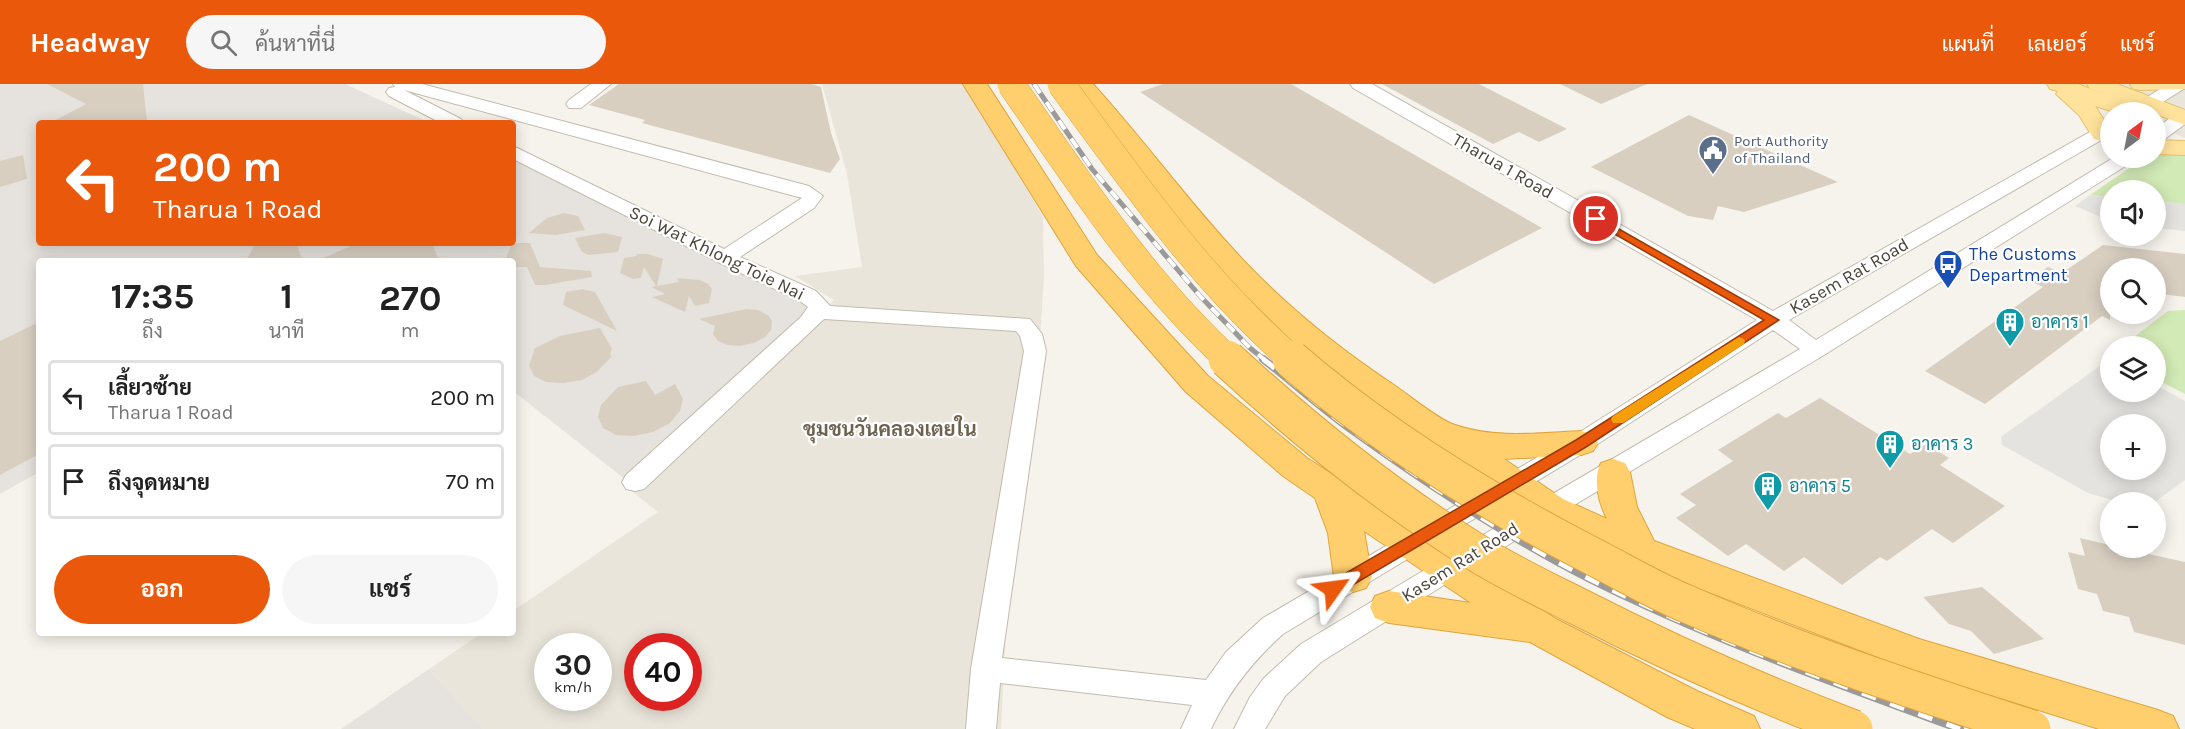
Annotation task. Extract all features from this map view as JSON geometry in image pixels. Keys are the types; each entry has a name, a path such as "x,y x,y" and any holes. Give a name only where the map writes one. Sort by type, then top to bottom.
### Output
{"highway":[{"path":"975,84 1086,260 1197,384 1295,467 1542,630 1682,704 1739,729"},
{"path":"1011,84 1095,206 1151,278 1212,344 1299,425 1358,471 1457,541 1553,594 1660,649 1783,702 1854,729"},
{"path":"1061,84 1202,272 1265,336 1352,407 1423,458 1502,508 1686,604 1806,653 2032,729"},
{"path":"1080,84 1214,245 1299,330 1358,376 1550,508 1641,551 1914,654 2158,729"},
{"path":"1439,433 1497,447 1581,443"},
{"path":"1613,472 1619,507 1641,551"},
{"path":"1330,492 1347,526 1353,553 1353,576"},
{"path":"1389,607 1542,630"}],"main road":[{"path":"2052,84 2088,111 2100,124"},
{"path":"2058,84 2116,102"},
{"path":"2098,84 2133,102"},
{"path":"2166,107 2179,84"},
{"path":"2166,147 2185,148"}],"street":[{"path":"387,84 396,93 449,120"},
{"path":"402,84 802,190 813,196 807,204 725,258"},
{"path":"575,104 602,84"},
{"name":"Tharua 1 Road","path":"1359,84 1773,320 1816,350"},
{"name":"Kasem Rat Road","path":"1196,729 1212,693 1248,646 1273,626 1353,576 1581,443 1773,320 2100,134"},
{"name":"Soi Wat Khlong Toie Nai","path":"516,154 725,258 808,296 819,305 818,312 635,482"},
{"name":"Kasem Rat Road","path":"1249,729 1261,703 1285,673 1311,653 1816,350 2109,168"},
{"path":"818,312 1022,324 1031,334 1035,351 986,669 981,729"},
{"path":"986,669 1212,693"}],"shaded area":[{"path":"0,84 345,84 423,120 36,120 36,246 516,246 516,162 824,303 631,484 516,393 516,258 36,258 36,474 0,494"},
{"path":"822,84 965,84 1043,217 1044,277 1037,385 1008,586 1001,729 483,729 429,669 478,636 516,636 516,609 658,512 629,489 834,300 795,276 862,267 847,174"},
{"path":"2043,84 2185,84 2185,138 2166,131 2166,102 2100,102 2100,105"},
{"path":"2090,195 2100,196 2100,217 2075,206"},
{"path":"2166,202 2185,204 2185,231 2166,229"},
{"path":"2100,366 2100,402 2166,402 2166,391 2185,401 2185,480 2166,494 2166,492 2100,492 2100,496 2088,493 2002,445 2001,437"},
{"path":"429,669 483,729 341,729"}],"green space":[{"path":"2166,153 2185,153 2185,204 2166,202 2166,180 2112,180 2129,168 2166,168"},
{"path":"2100,188 2100,196 2090,195"},
{"path":"2185,310 2185,394 2166,384 2166,336 2135,336 2151,324 2166,324 2168,311"}],"building":[{"path":"47,84 143,84 147,120 56,120 86,104"},
{"path":"619,84 811,84 821,87 831,133 840,159 830,173 642,123 645,120 589,105"},
{"path":"1163,84 1291,84 1542,228 1434,284 1140,92"},
{"path":"1382,84 1479,84 1567,129 1539,142 1519,132 1493,144"},
{"path":"1560,84 1647,84 1601,104"},
{"name":"Port Authority of Thailand","path":"1689,115 1838,182 1744,212 1718,206 1713,220 1688,216 1591,167"},
{"path":"23,155 27,179 0,187 0,161"},
{"path":"564,213 578,216 585,230 556,235 529,233 547,218"},
{"path":"604,233 622,237 618,252 588,255 582,252 575,238"},
{"path":"516,243 530,243 540,267 591,271 592,277 535,285 527,267 516,267 516,258 506,258 511,246 516,246"},
{"path":"254,246 298,246 301,258 248,258"},
{"path":"351,246 433,246 438,258 323,258"},
{"name":"อาคาร 1","path":"2102,246 2185,254 2185,297 2166,295 2166,258 2100,258 2100,318 1985,404 1925,371 2043,287 2028,280 2048,267 2062,273"},
{"path":"636,254 648,254 663,259 657,286 679,282 677,278 700,280 708,284 712,289 709,303 695,306 689,296 685,312 652,297 665,294 651,287 656,286 644,267 641,278 633,279 620,273 624,258 637,256"},
{"path":"583,289 595,292 617,331 563,305 566,292"},
{"path":"746,309 758,310 768,315 772,321 771,330 765,337 754,343 740,346 718,341 713,334 715,326 699,319"},
{"path":"36,323 36,456 0,475 0,341"},
{"path":"600,328 612,349 610,355 612,356 598,371 582,380 563,383 546,382 534,376 529,366 535,348 560,336"},
{"path":"646,381 655,395 675,384 683,399 680,411 670,423 653,432 634,436 616,435 603,428 598,417 601,405 618,387"},
{"path":"1820,398 1910,454 1926,444 1949,458 1940,465 2005,506 1953,543 1932,529 1887,561 1880,557 1842,585 1804,557 1784,571 1746,544 1728,556 1676,518 1696,505 1680,494 1733,461 1718,450 1778,413 1786,418"},
{"path":"2080,538 2100,543 2100,558 2166,558 2185,562 2185,645 2134,632 2129,617 2103,611 2097,594 2078,589 2068,552 2085,556"},
{"path":"1982,587 2044,639 1994,654 1971,631 1949,624 1923,597"}],"railway":[{"path":"1034,84 1092,169 1200,296 1250,348 1265,360"},
{"path":"1263,359 1341,422 1409,470 1498,528 1559,563 1635,601 1727,641 1960,729"}],"slow traffic":[{"path":"1618,419 1739,341"}],"place":[{"name":"Port Authority of Thailand","path":"1713,176"},
{"name":"The Customs Department","path":"1948,290"},
{"name":"อาคาร 1","path":"2010,348"},
{"name":"อาคาร 3","path":"1890,470"},
{"name":"อาคาร 5","path":"1768,512"}],"district":[{"name":"ชุมชนวันคลองเตยใน","path":"890,429"}],"route":[{"path":"1333,589 1581,443 1773,320 1596,219"}]}
